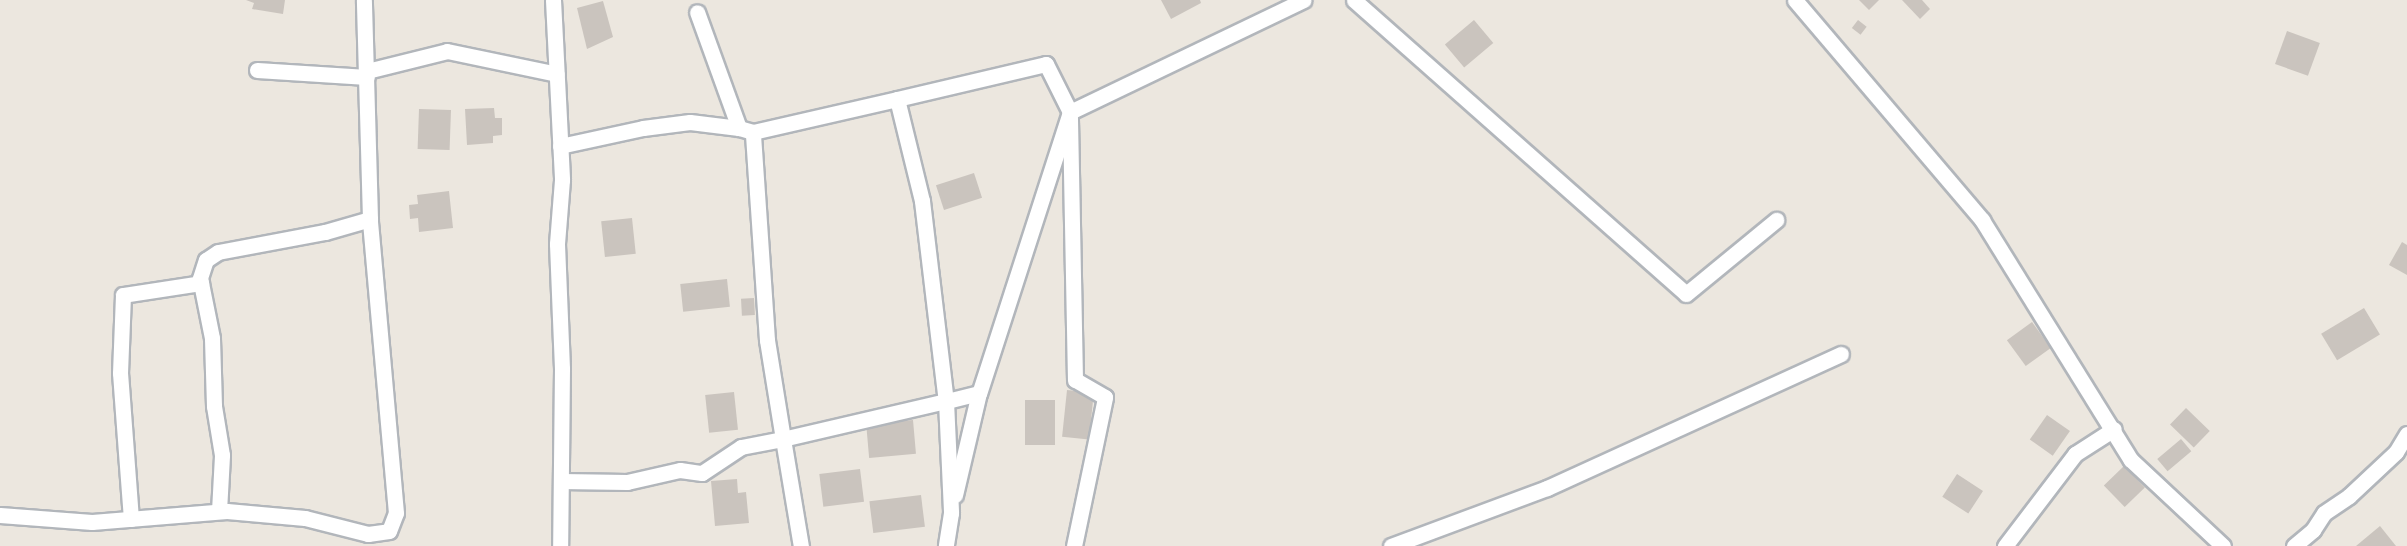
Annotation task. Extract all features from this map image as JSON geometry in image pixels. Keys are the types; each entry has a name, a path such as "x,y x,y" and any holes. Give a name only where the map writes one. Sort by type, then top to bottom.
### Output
{"street":[{"path":"0,515 92,522 219,511 306,518 389,539 396,513 370,219 364,0"},
{"path":"553,0 560,146 556,244 562,369 560,546"},
{"path":"946,546 951,513 980,393 1070,112 1304,0"},
{"path":"1354,0 1686,294 1776,220"},
{"path":"1795,0 1982,220 2114,429 2131,460 2223,546"},
{"path":"697,12 746,130 768,340 801,546"},
{"path":"257,70 367,74 447,51 557,74"},
{"path":"560,146 642,128 690,122 746,130 897,99 1046,64 1070,112 1075,380 1105,397 1074,546"},
{"path":"897,99 922,201 946,401 951,513"},
{"path":"219,511 222,455 214,406 212,338 201,283 206,260 218,252 325,232 370,219"},
{"path":"131,519 120,373 123,296 201,283"},
{"path":"1391,546 1547,488 1841,354"},
{"path":"561,481 627,482 681,470 702,473 741,447 980,393"},
{"path":"2005,546 2076,454 2114,429"},
{"path":"2294,546 2313,530 2324,513 2349,496 2396,452 2407,434"}],"building":[{"path":"246,0 285,0 283,14 252,9 254,3"},
{"path":"1161,0 1200,0 1201,3 1171,19"},
{"path":"1859,0 1879,0 1869,10"},
{"path":"1902,0 1922,0 1930,9 1920,19"},
{"path":"603,1 613,37 587,49 577,8"},
{"path":"1474,20 1493,43 1464,67 1445,44"},
{"path":"1858,20 1867,27 1861,35 1852,28"},
{"path":"2287,31 2320,43 2308,76 2275,64"},
{"path":"494,108 495,118 502,118 502,135 493,136 493,143 467,145 465,109"},
{"path":"419,109 451,110 450,150 418,149"},
{"path":"974,173 982,198 944,210 936,185"},
{"path":"449,191 453,228 419,232 418,218 410,219 409,205 418,204 417,195"},
{"path":"632,218 636,254 605,257 601,221"},
{"path":"2402,242 2407,245 2407,275 2389,265"},
{"path":"727,279 730,307 683,312 680,284"},
{"path":"754,298 755,315 742,316 741,299"},
{"path":"2364,308 2380,335 2337,360 2321,334"},
{"path":"2032,322 2051,348 2026,366 2007,340"},
{"path":"1067,390 1094,393 1089,440 1062,437"},
{"path":"734,392 738,430 709,433 705,395"},
{"path":"1025,400 1055,400 1055,445 1025,445"},
{"path":"2186,408 2210,431 2194,447 2170,425"},
{"path":"2047,415 2070,431 2053,456 2030,440"},
{"path":"913,420 916,454 869,458 866,424"},
{"path":"2181,439 2191,451 2168,471 2157,459"},
{"path":"2124,466 2145,488 2125,507 2104,485"},
{"path":"860,469 864,502 823,507 819,474"},
{"path":"1957,474 1983,491 1968,514 1942,497"},
{"path":"737,479 738,493 746,492 749,523 715,526 711,481"},
{"path":"921,495 925,527 873,533 869,501"},
{"path":"2380,526 2396,546 2356,546"}]}
